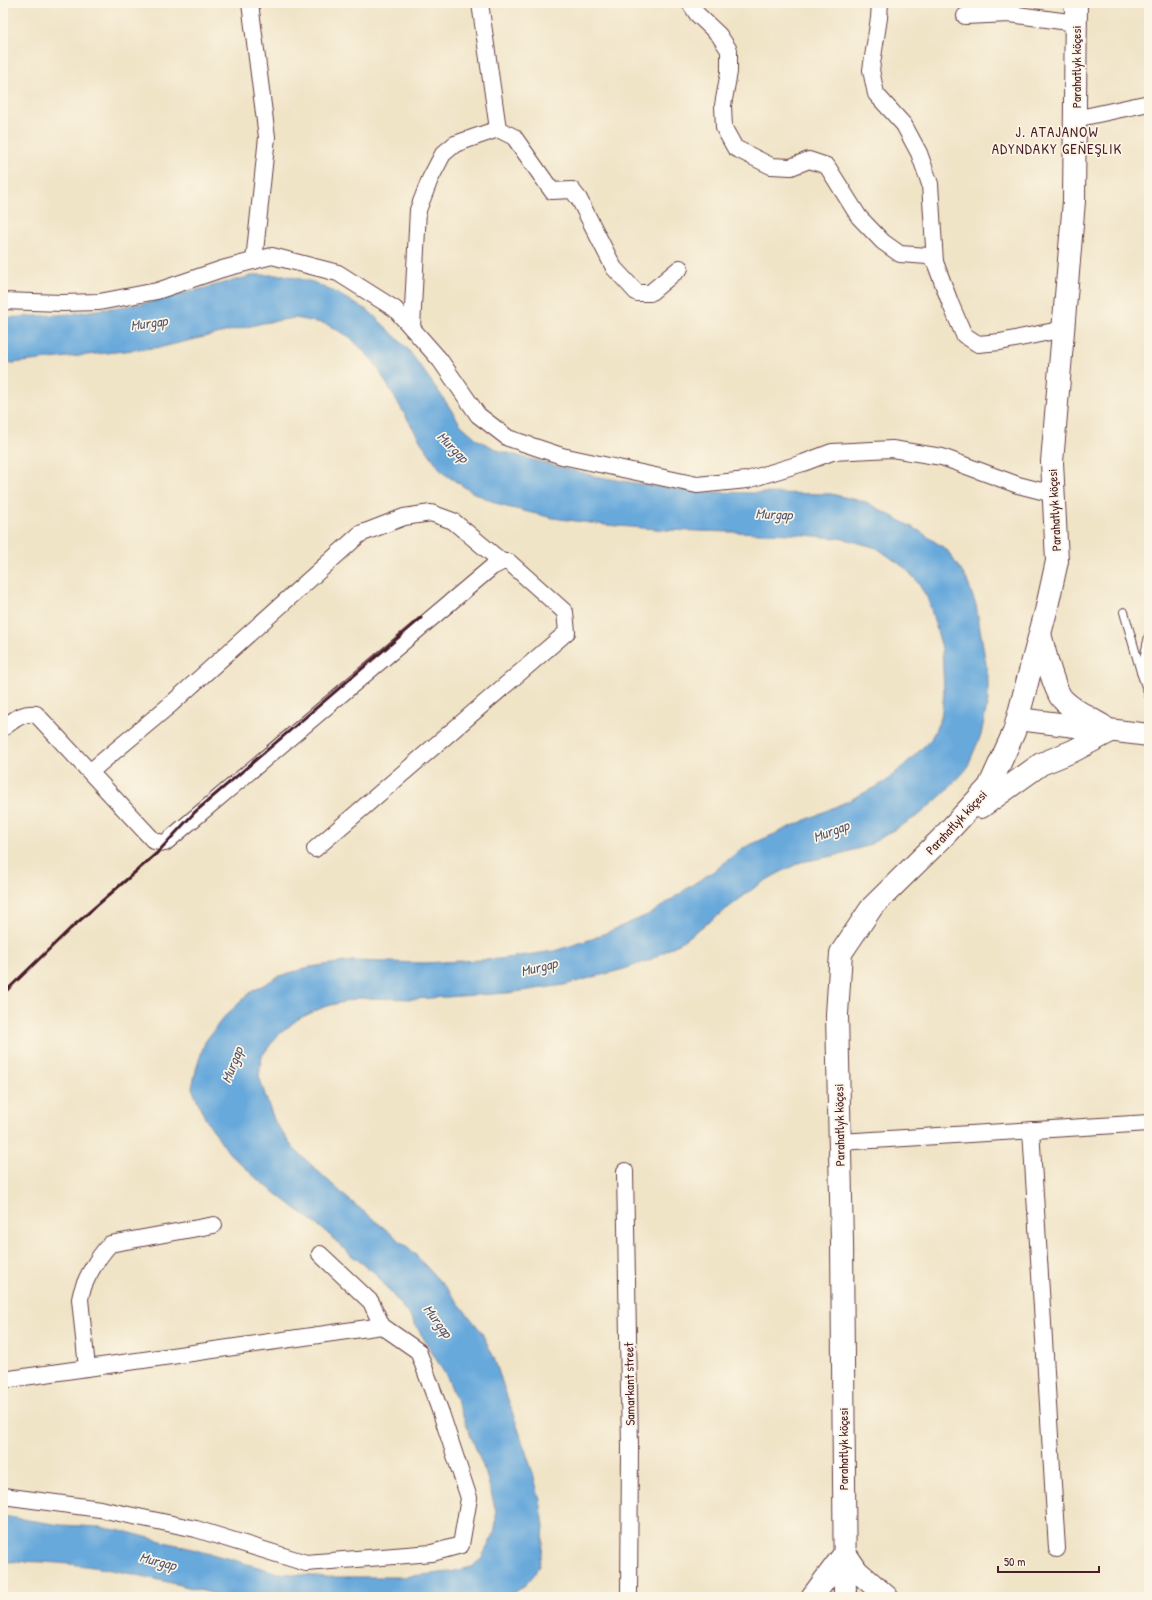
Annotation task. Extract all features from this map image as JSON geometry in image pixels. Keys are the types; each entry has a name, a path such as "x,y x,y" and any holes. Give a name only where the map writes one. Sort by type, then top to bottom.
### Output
{"main road":[{"name":"Parahatlyk köçesi","path":"845,1597 842,1234 837,1014 841,953 872,907 989,788 1018,720 1040,634 1056,561 1052,462 1074,201 1076,13"},
{"path":"1040,634 1051,672 1061,697 1078,711 1111,731"},
{"path":"1018,720 1149,735"},
{"path":"947,832 1041,764 1073,751 1111,731"},
{"path":"812,1597 845,1553 857,1571 886,1597"}],"street":[{"path":"250,3 267,137 254,261"},
{"path":"480,3 498,129"},
{"path":"690,3 697,14 719,35 729,50 729,72 723,105 724,128 735,148 771,166 791,167 809,160 827,166 859,217 883,242 900,254 928,256 935,262"},
{"path":"880,3 871,70 876,94 904,125 921,159 930,184 935,262 950,305 964,335 978,344 1000,342 1064,328"},
{"path":"965,16 1076,13"},
{"path":"1075,119 1149,103"},
{"path":"412,328 418,210 430,179 443,154 455,144 498,129 514,136 552,191 572,190 579,199 614,268 637,293 650,293 680,268"},
{"path":"3,301 62,303 99,302 157,291 222,268 272,256 338,273 395,309 440,360 478,414 508,438 562,456 697,485 747,480 803,463 832,452 892,448 942,457 1018,485 1053,494"},
{"path":"91,771 170,705 360,534 404,517 431,513 453,520 502,562"},
{"path":"3,728 21,715 28,712 36,714 91,771 154,841 165,844 492,567 502,562 509,562 565,612 567,632 316,849"},
{"path":"840,1142 1149,1123"},
{"path":"1031,1130 1057,1549"},
{"name":"Samarkant street","path":"625,1171 630,1447 629,1597"},
{"path":"87,1368 80,1299 82,1288 110,1244 214,1225"},
{"path":"3,1496 100,1510 196,1529 306,1563 432,1553 461,1545 470,1498 418,1351 382,1326 371,1302 320,1254"},
{"path":"3,1380 382,1326"}],"lane":[{"path":"1124,612 1149,695"},
{"path":"1141,672 1149,636"}],"water":[{"name":"Murgap","path":"255,275 284,275 313,282 370,312 407,348 461,425 478,440 500,451 594,476 646,485 700,492 831,494 866,502 921,532 947,550 966,578 976,605 988,676 988,701 981,735 966,770 944,793 919,815 867,846 833,856 801,862 777,874 758,885 678,944 650,960 624,969 564,985 508,993 415,999 358,998 324,1007 298,1019 277,1036 262,1056 259,1076 266,1098 275,1122 293,1148 347,1198 410,1249 447,1289 481,1331 494,1358 531,1467 540,1500 544,1526 542,1554 539,1565 534,1575 525,1585 509,1597 226,1597 171,1583 88,1566 59,1563 3,1562 3,1516 60,1525 100,1527 127,1532 278,1573 326,1577 402,1577 450,1572 472,1567 481,1559 494,1534 496,1511 486,1474 448,1379 412,1319 375,1273 351,1255 325,1231 256,1178 229,1153 205,1118 192,1088 205,1042 223,1018 251,992 279,976 310,967 352,961 424,963 499,959 554,951 592,939 652,913 717,869 741,849 848,801 885,782 913,757 931,739 941,718 944,693 942,648 928,599 916,580 905,568 877,548 845,539 794,534 667,530 606,525 553,518 503,506 472,492 443,473 421,442 374,362 350,337 326,324 295,318 263,323 162,347 3,364 3,318 69,314 147,303"}],"railway":[{"path":"3,994 70,929 157,853 195,812 421,618"}],"district":[{"name":"J. ATAJANOW ADYNDAKY GEŇEŞLIK","path":"1057,140"}]}
